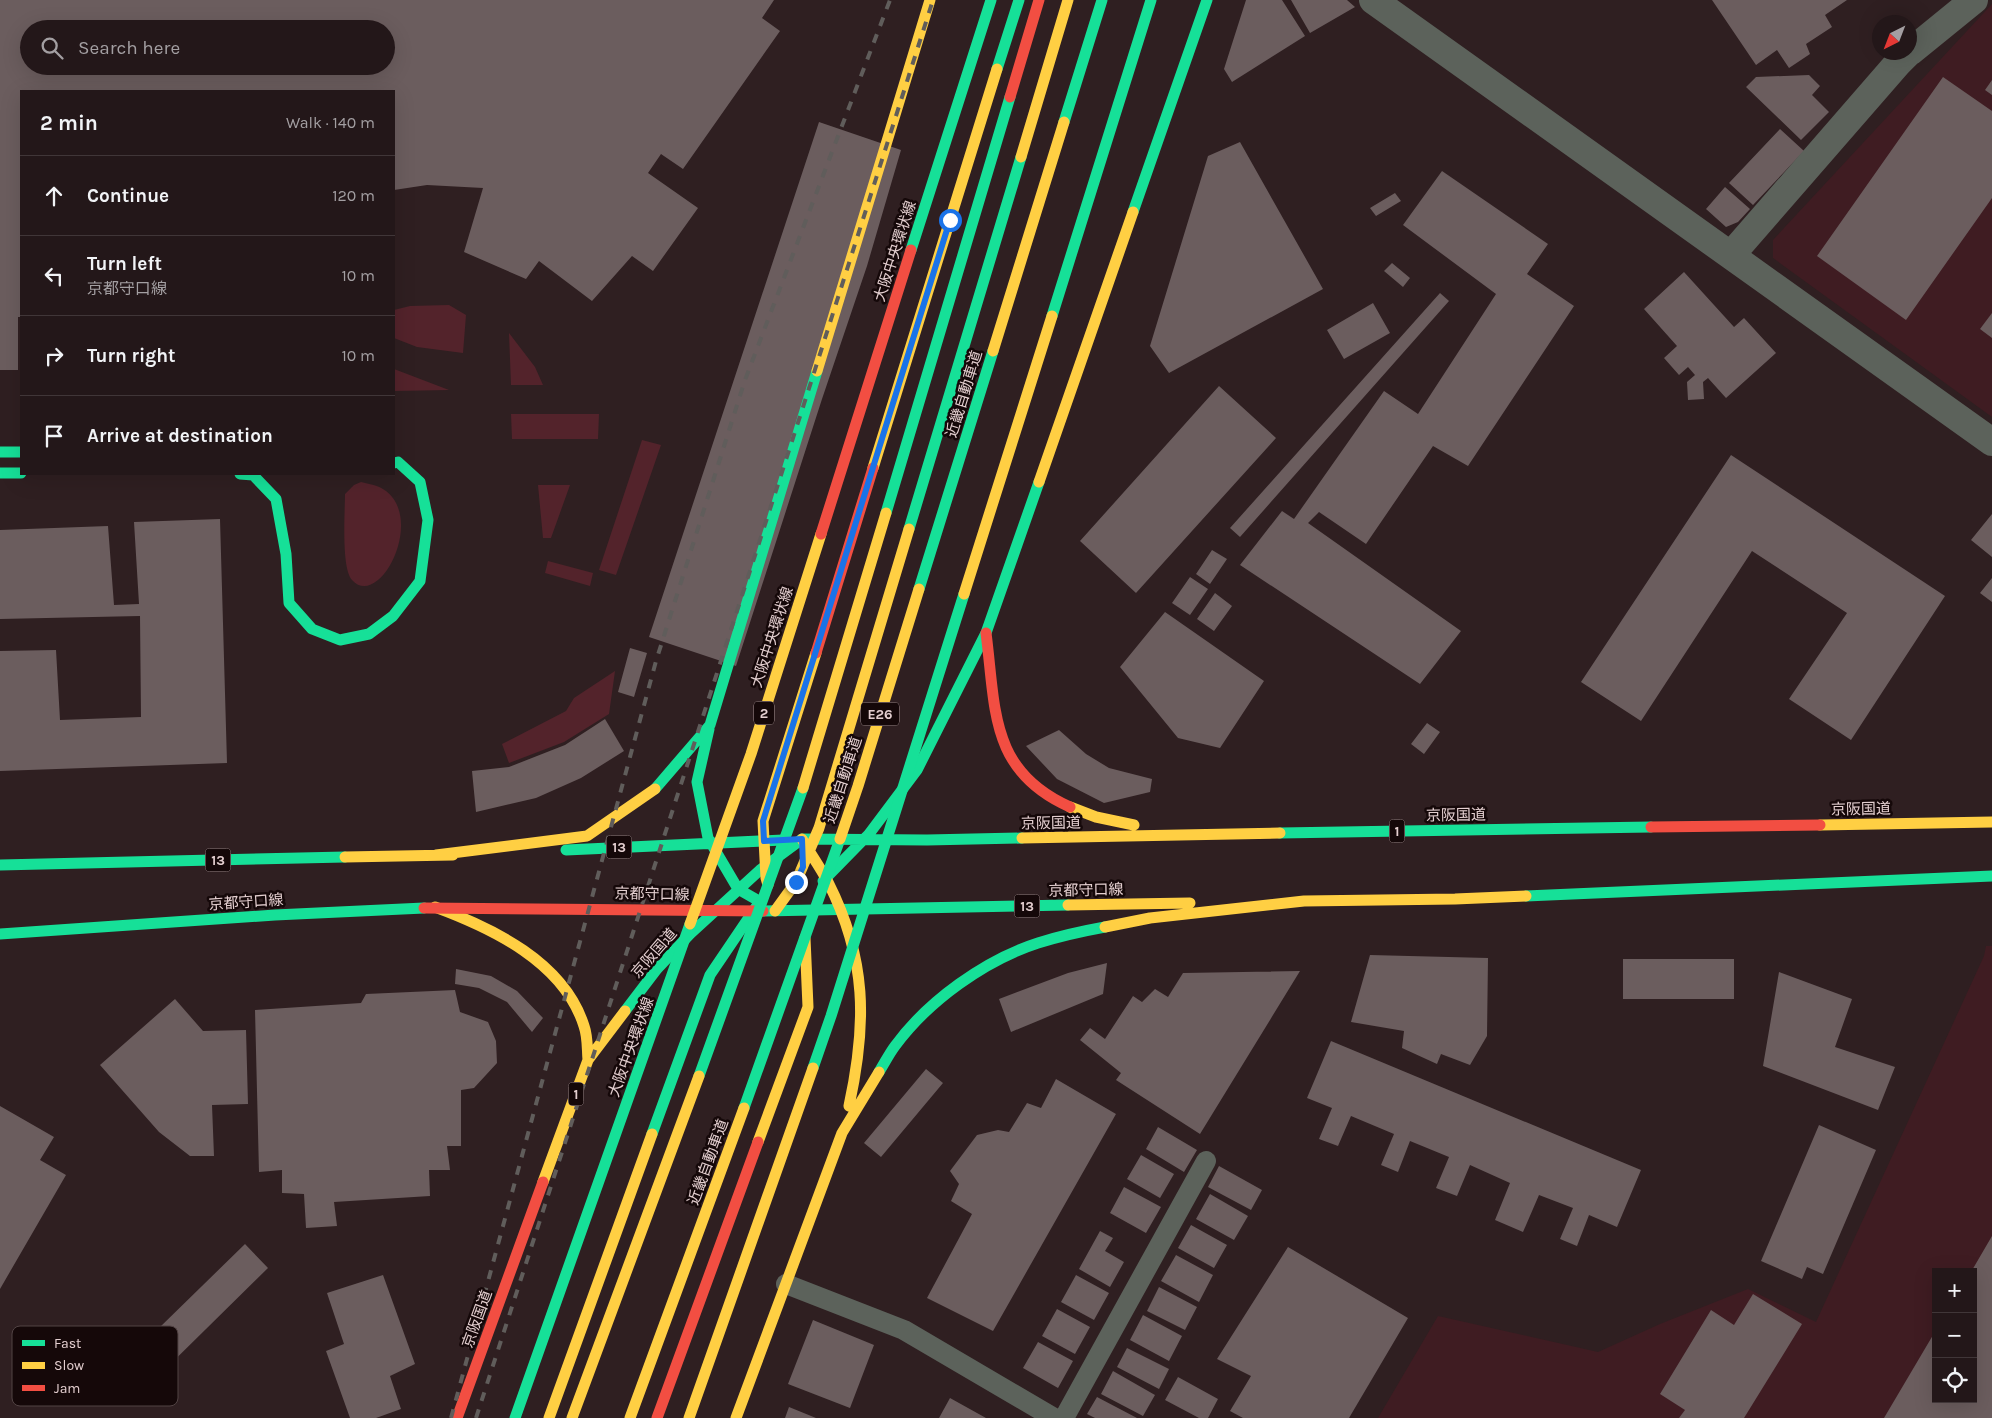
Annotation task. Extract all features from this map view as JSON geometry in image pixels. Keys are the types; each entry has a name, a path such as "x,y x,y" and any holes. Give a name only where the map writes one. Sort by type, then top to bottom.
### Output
{"main road":[{"path":"756,906 738,889 710,843 697,782 710,725 930,0"},
{"name":"大阪中央環状線","path":"515,1418 751,754 991,0"},
{"path":"775,911 765,866 763,821 1020,0"},
{"path":"572,1418 741,963 808,773 1039,0"},
{"path":"775,911 796,882 803,867 843,752 1068,0"},
{"name":"近畿自動車道","path":"630,1418 790,982 858,786 1102,0"},
{"path":"689,1418 831,1016 1151,0"},
{"path":"811,888 827,879 863,840 917,770 986,633 1207,0"},
{"path":"0,452 20,452"},
{"path":"253,475 276,499 286,554 289,603 312,629 340,640 368,634 393,616 420,581 428,520 420,482 398,462 395,463"},
{"path":"0,473 20,473"},
{"path":"986,633 997,720 1006,750 1024,776 1049,797 1079,812 1110,821 1200,834"},
{"path":"436,856 587,836 659,786 710,725"},
{"name":"京阪国道","path":"457,1418 588,1060 657,969 738,889 765,866 802,839 927,840 1992,822"},
{"path":"736,1418 842,1133 854,1086 861,1044 863,1002 857,964 846,922 827,879 802,839"},
{"path":"802,839 803,867"},
{"path":"549,1418 710,975 802,839"},
{"name":"13","path":"0,865 436,856 802,839"},
{"path":"842,1133 895,1046 922,1016 957,985 993,962 1037,943 1093,929 1150,918 1304,901 1455,898 1992,876"},
{"name":"京都守口線","path":"0,934 275,915 434,907 715,910 756,906 775,911 804,906 840,910 1304,901"},
{"path":"657,1418 808,1008 804,906"},
{"path":"434,907 472,920 506,937 537,960 564,988 584,1024 588,1060"}],"street":[{"path":"1373,0 1992,442"},
{"path":"1917,46 1974,0"},
{"path":"1731,255 1900,60"}],"lane":[{"path":"1064,1418 1206,1161"},
{"path":"786,1284 904,1330 1054,1418"}],"shaded area":[{"path":"1992,4 1992,417 1773,258 1773,240"},
{"path":"449,305 466,315 463,353 417,347 395,338 395,310 410,306"},
{"path":"509,333 535,367 543,385 511,385"},
{"path":"395,369 449,390 395,391"},
{"path":"511,414 599,414 598,439 512,439"},
{"path":"642,440 661,445 616,575 599,570"},
{"path":"361,482 377,486 386,491 397,505 401,522 400,540 394,558 385,573 374,583 363,586 352,580 349,574 346,564 344,539 345,494 354,485"},
{"path":"538,485 570,485 551,538 543,538"},
{"path":"548,561 593,573 590,586 545,573"},
{"path":"615,671 609,714 564,742 509,763 502,744 566,711 574,698"},
{"path":"1986,946 1992,946 1992,1418 1378,1418 1438,1316 1598,1352 1660,1324 1748,1289 1816,1322 1984,956"}],"building":[{"path":"0,0 774,0 762,18 780,31 683,169 661,154 648,173 698,208 653,271 632,256 592,301 539,261 526,279 464,252 483,188 427,185 395,190 395,90 20,90 20,317 18,317 18,370 0,370"},
{"path":"1246,0 1282,0 1305,36 1232,82 1224,69"},
{"path":"1291,0 1347,0 1355,7 1310,33"},
{"path":"1712,0 1847,0 1825,15 1832,27 1806,44 1810,54 1789,68 1777,50 1756,65"},
{"path":"1809,75 1820,86 1812,95 1829,112 1801,140 1746,87 1756,77"},
{"path":"1943,77 1992,111 1992,198 1906,320 1817,256"},
{"path":"1992,80 1992,95 1985,90"},
{"path":"819,122 901,150 867,266 736,666 649,637"},
{"path":"1780,129 1804,151 1753,205 1729,183"},
{"path":"1240,142 1323,289 1169,373 1150,346 1208,156"},
{"path":"1442,171 1548,244 1527,274 1574,306 1468,466 1433,446 1366,544 1319,512 1308,523 1461,631 1420,684 1240,565 1282,511 1294,519 1384,391 1418,414 1496,294 1403,225"},
{"path":"1725,187 1750,209 1738,222 1726,227 1706,209"},
{"path":"1395,193 1401,201 1376,216 1370,208"},
{"path":"1392,263 1410,278 1403,287 1384,271"},
{"path":"1684,272 1734,327 1744,318 1776,353 1726,398 1708,378 1703,382 1704,399 1688,400 1687,382 1695,375 1688,367 1679,375 1664,358 1677,346 1644,309"},
{"path":"1440,293 1449,301 1240,537 1230,528"},
{"path":"1373,303 1390,333 1344,359 1327,330"},
{"path":"1992,313 1992,338 1980,329"},
{"path":"1219,386 1276,438 1136,593 1080,541"},
{"path":"1731,455 1945,596 1851,740 1789,699 1847,613 1752,551 1641,721 1581,682"},
{"path":"1992,514 1992,557 1971,540"},
{"path":"220,519 227,763 0,771 0,651 56,650 60,720 141,717 140,616 0,619 0,530 108,526 114,605 139,604 134,522"},
{"path":"1212,550 1227,559 1210,584 1196,574"},
{"path":"1190,577 1208,589 1190,615 1172,603"},
{"path":"1992,578 1992,602 1980,593"},
{"path":"1215,593 1232,606 1214,631 1197,619"},
{"path":"1165,612 1264,681 1220,748 1178,738 1120,667"},
{"path":"630,648 647,653 634,697 618,692"},
{"path":"605,719 624,751 581,778 536,798 476,812 472,771 509,767 565,745"},
{"path":"1427,723 1440,732 1424,754 1411,744"},
{"path":"1059,730 1086,754 1109,768 1152,779 1150,792 1104,803 1057,779 1026,746"},
{"path":"1370,955 1488,958 1487,1036 1470,1065 1441,1054 1437,1064 1402,1048 1404,1031 1351,1022"},
{"path":"1623,959 1734,959 1734,999 1623,999"},
{"path":"1107,963 1103,994 1011,1032 999,999 1068,973"},
{"path":"456,969 491,976 517,991 543,1018 532,1032 507,1002 479,988 455,984"},
{"path":"1300,971 1200,1134 1116,1080 1121,1073 1080,1040 1090,1028 1105,1039 1133,996 1142,1002 1155,989 1168,997 1183,973"},
{"path":"1779,972 1852,999 1835,1047 1895,1067 1878,1110 1763,1066"},
{"path":"455,990 460,1012 488,1022 496,1041 497,1063 474,1088 461,1090 461,1146 447,1146 450,1170 429,1170 430,1196 334,1202 337,1226 306,1228 304,1194 282,1193 282,1170 259,1172 255,1010 361,1003 366,994"},
{"path":"175,999 203,1031 246,1030 248,1104 212,1105 214,1156 190,1156 159,1132 100,1065"},
{"path":"1331,1041 1641,1170 1617,1227 1589,1215 1577,1246 1560,1239 1573,1208 1539,1195 1523,1232 1495,1220 1510,1183 1470,1165 1457,1196 1436,1188 1449,1157 1410,1141 1398,1172 1381,1165 1394,1134 1351,1116 1338,1146 1319,1139 1332,1108 1307,1098"},
{"path":"926,1069 943,1083 881,1157 864,1143"},
{"path":"1056,1079 1116,1114 993,1331 927,1298 972,1214 951,1201 959,1184 950,1171 977,1135 998,1130 1009,1132 1027,1103 1041,1108"},
{"path":"0,1106 54,1137 40,1160 66,1175 0,1289"},
{"path":"1819,1125 1876,1150 1823,1274 1807,1267 1802,1279 1761,1261"},
{"path":"1158,1127 1197,1150 1184,1172 1146,1149"},
{"path":"1141,1155 1174,1174 1160,1198 1127,1179"},
{"path":"1219,1166 1262,1190 1251,1210 1208,1187"},
{"path":"1124,1187 1161,1207 1146,1233 1110,1213"},
{"path":"1210,1194 1248,1216 1234,1240 1196,1219"},
{"path":"1191,1225 1227,1245 1214,1268 1178,1248"},
{"path":"1100,1231 1113,1238 1105,1251 1124,1262 1110,1287 1079,1269"},
{"path":"1992,1236 1992,1418 1884,1418 1932,1337 1932,1403 1977,1403 1977,1268 1973,1268"},
{"path":"245,1244 268,1268 178,1357 178,1326 161,1326"},
{"path":"1288,1247 1408,1318 1349,1418 1243,1418 1230,1411 1251,1376 1217,1359"},
{"path":"1176,1255 1213,1275 1199,1302 1161,1281"},
{"path":"383,1275 415,1364 390,1376 401,1409 376,1418 350,1418 326,1351 344,1344 327,1293"},
{"path":"1076,1275 1109,1293 1094,1320 1061,1302"},
{"path":"1159,1287 1197,1307 1185,1330 1147,1311"},
{"path":"1753,1294 1802,1324 1744,1418 1679,1418 1685,1410 1660,1394 1711,1310 1734,1325"},
{"path":"1057,1309 1090,1327 1075,1354 1042,1336"},
{"path":"1143,1315 1182,1336 1169,1361 1130,1340"},
{"path":"813,1320 874,1345 850,1408 788,1384"},
{"path":"1038,1342 1073,1361 1058,1388 1023,1368"},
{"path":"1127,1348 1169,1369 1159,1389 1117,1367"},
{"path":"1113,1371 1155,1395 1143,1416 1101,1394"},
{"path":"1178,1377 1218,1399 1208,1418 1199,1418 1165,1400"},
{"path":"1097,1397 1137,1418 1095,1418 1087,1414"},
{"path":"950,1398 986,1418 939,1418"},
{"path":"789,1407 816,1418 785,1418"}],"railway":[{"path":"451,1418 656,661 745,380 890,0"},
{"path":"476,1418 933,0"}],"traffic: fast":[{"path":"911,250 991,0"},
{"path":"997,69 1019,0"},
{"path":"1064,122 1102,0"},
{"path":"1052,316 1151,0"},
{"path":"1133,212 1207,0"},
{"path":"886,513 1010,97"},
{"path":"909,529 1021,157"},
{"path":"919,589 993,351"},
{"path":"655,789 710,725 817,371"},
{"path":"0,452 20,452"},
{"path":"253,475 276,499 286,554 289,603 312,629 340,640 369,634 393,616 420,581 428,520 420,482 398,462 395,463"},
{"path":"0,473 20,473"},
{"path":"823,881 869,834 917,770 986,633 1039,482"},
{"path":"813,1068 964,594"},
{"path":"709,729 697,782 708,838 738,889 759,901"},
{"path":"699,1076 803,788"},
{"path":"1280,833 1651,827"},
{"path":"625,1011 657,969 690,934 760,870 802,839 927,840 1022,838"},
{"path":"744,1108 840,839"},
{"path":"566,850 783,840"},
{"path":"0,865 345,857"},
{"path":"1526,896 1992,876"},
{"path":"763,911 1068,905"},
{"path":"652,1134 710,975 756,907"},
{"path":"0,934 275,915 424,908"},
{"path":"515,1418 690,924"},
{"path":"879,1072 908,1029 941,998 978,971 1018,950 1038,943 1105,927"}],"traffic: slow":[{"path":"817,371 930,0"},
{"path":"1021,157 1068,0"},
{"path":"873,468 997,69"},
{"path":"993,351 1064,122"},
{"path":"1039,482 1133,212"},
{"path":"964,594 1052,316"},
{"path":"803,788 886,513"},
{"path":"775,911 796,882 819,828 909,529"},
{"path":"690,924 751,754 821,534"},
{"path":"840,839 919,589"},
{"path":"768,885 763,821 816,653"},
{"path":"436,855 587,836 655,789"},
{"path":"1070,807 1096,817 1134,825"},
{"path":"1820,825 1992,822"},
{"path":"1022,838 1280,833"},
{"path":"802,839 828,882 841,910 857,965 861,1019 859,1047 849,1106"},
{"path":"345,857 453,855"},
{"path":"1105,927 1150,918 1304,901 1526,896"},
{"path":"1068,905 1190,903"},
{"path":"435,907 480,925 502,937 523,950 543,966 560,983 574,1003 585,1030 588,1060"},
{"path":"758,1142 808,1007 805,938"},
{"path":"543,1182 588,1060 625,1011"},
{"path":"689,1418 813,1068"},
{"path":"736,1418 842,1133 879,1072"},
{"path":"572,1418 699,1076"},
{"path":"630,1418 744,1108"},
{"path":"549,1418 652,1134"}],"traffic: jam":[{"path":"1010,97 1039,0"},
{"path":"821,534 911,250"},
{"path":"816,653 873,468"},
{"path":"986,633 996,712 1001,735 1010,756 1024,775 1044,792 1070,807"},
{"path":"1651,827 1820,825"},
{"path":"424,908 763,911"},
{"path":"657,1418 758,1142"},
{"path":"457,1418 543,1182"}],"route":[{"path":"796,882 803,867 802,839 764,841 763,821 950,220"}]}
